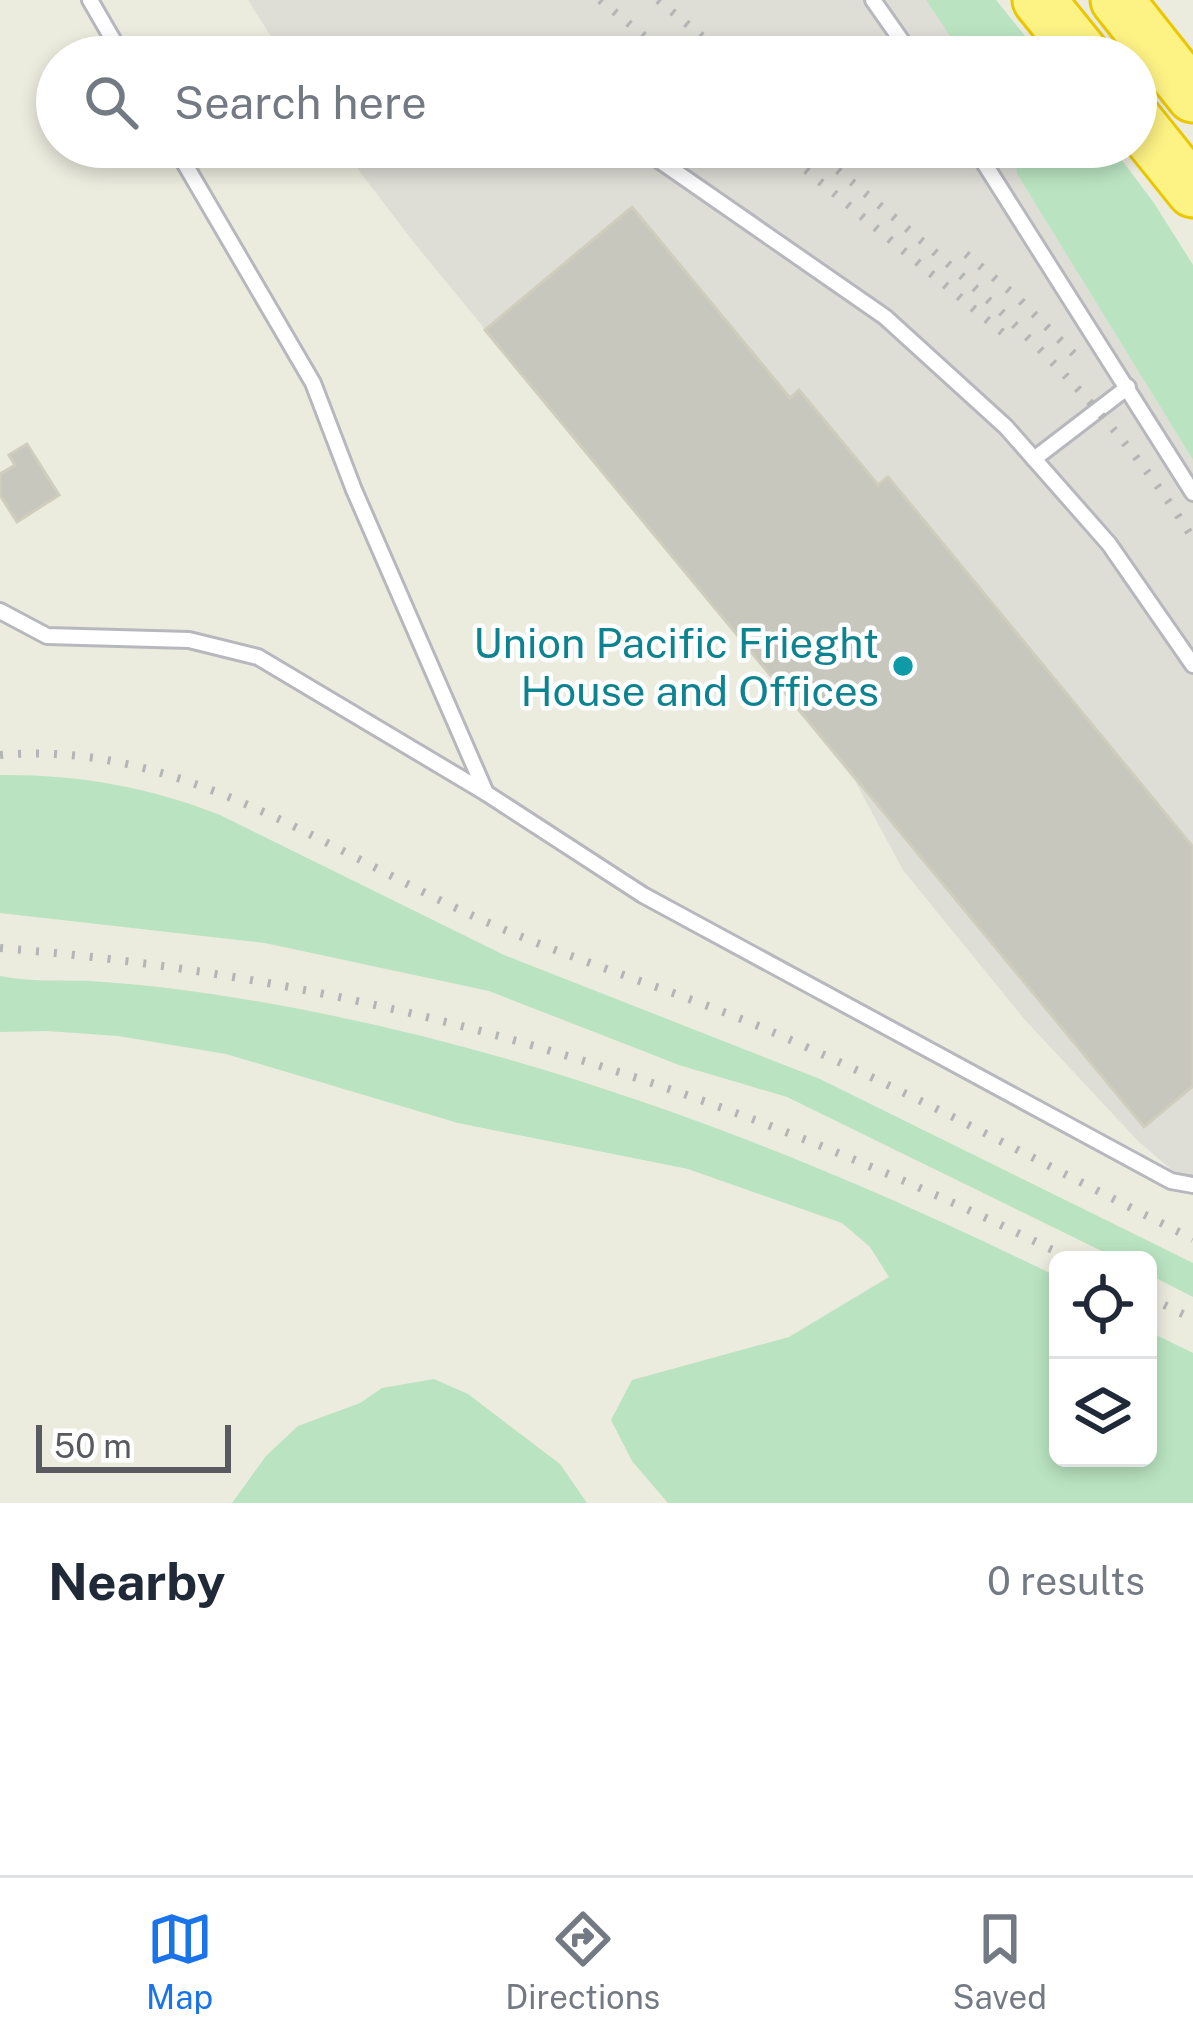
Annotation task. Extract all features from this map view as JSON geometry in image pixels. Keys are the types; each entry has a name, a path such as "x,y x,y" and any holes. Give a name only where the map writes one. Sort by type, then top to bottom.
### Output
{"highway":[{"path":"1039,0 1068,36"},
{"path":"1117,0 1146,36"},
{"path":"1157,51 1193,96"},
{"path":"1157,147 1193,191"},
{"path":"1157,154 1193,216"}],"lane":[{"path":"89,0 110,36"},
{"path":"877,5 898,36"},
{"path":"187,168 313,383 354,490 486,793"},
{"path":"670,168 885,317 1006,427 1109,544 1193,665"},
{"path":"987,168 1193,493"},
{"path":"1034,459 1128,387"},
{"path":"0,611 47,636 189,640 258,657 486,793 643,895 1171,1181 1193,1184"}],"shaded area":[{"path":"248,0 926,0 950,36 271,36"},
{"path":"357,168 1016,168 1193,460 1193,1188 1139,1142 1026,1021 903,870 855,781"}],"green space":[{"path":"926,0 996,0 1025,36 950,36"},
{"path":"1016,168 1128,168 1193,265 1193,460"},
{"path":"0,775 112,784 167,797 220,815 504,955 820,1079 1193,1263 1193,1297 1157,1279 1157,1251 1102,1251 787,1097 679,1065 489,991 265,943 0,913"},
{"path":"0,976 190,991 289,1007 490,1054 587,1083 777,1152 1049,1273 1049,1467 1157,1467 1157,1335 1193,1353 1193,1503 668,1503 632,1461 611,1420 632,1380 789,1337 889,1277 870,1247 842,1223 688,1169 458,1123 226,1054 118,1036 0,1032"},
{"path":"434,1379 468,1394 560,1464 587,1503 232,1503 266,1456 298,1426 360,1403 382,1388"}],"building":[{"name":"Union Pacific Frieght House and Offices","path":"632,207 790,398 799,390 878,485 888,477 1193,847 1193,1086 1144,1127 485,330"},
{"path":"27,444 59,495 17,522 0,495 0,474 15,465 9,455"}],"railway":[{"path":"600,0 644,36"},
{"path":"658,0 702,36"},
{"path":"803,168 1003,333"},
{"path":"835,168 967,281 1066,376 1112,427 1193,539"},
{"path":"966,254 1080,360"},
{"path":"0,755 65,755 128,764 249,806 482,920 823,1055 1193,1239"},
{"path":"0,948 143,963 282,986 418,1015 552,1051 814,1143 1054,1251"},
{"path":"1157,1301 1193,1319"}],"place":[{"name":"Union Pacific Frieght House and Offices","path":"903,666"}]}
